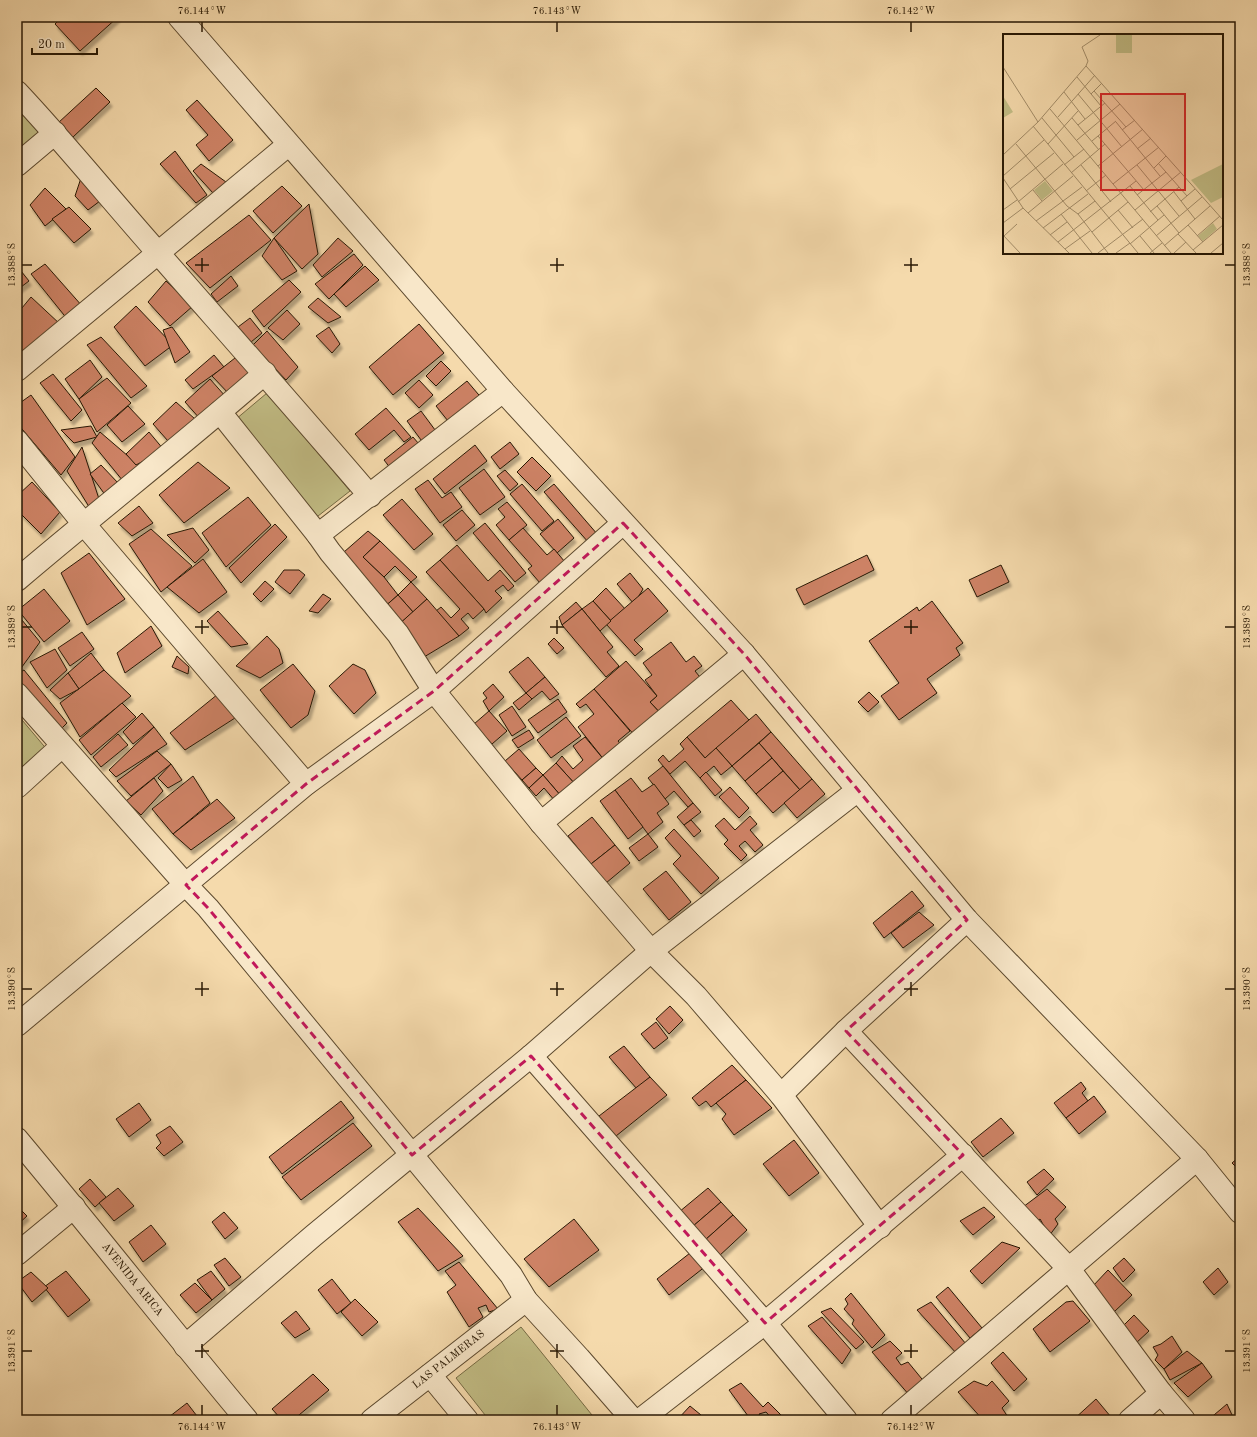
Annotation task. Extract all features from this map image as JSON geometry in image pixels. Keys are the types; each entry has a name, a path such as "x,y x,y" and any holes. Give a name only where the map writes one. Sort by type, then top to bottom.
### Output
{"street":[{"path":"179,17 288,145 503,391 744,654 967,920 1197,1159 1240,1212"},
{"path":"17,92 55,133 158,253 265,373 370,496"},
{"path":"17,165 55,133"},
{"path":"17,370 288,145"},
{"path":"17,580 265,373"},
{"path":"318,535 503,391"},
{"path":"220,412 330,552 398,634 434,691 541,823 651,951 696,996 782,1095 880,1227"},
{"path":"17,441 83,524 306,784"},
{"path":"17,1025 306,784 434,691 623,523"},
{"path":"541,823 744,654"},
{"path":"17,694 208,908 511,1275 526,1300 579,1358 632,1420"},
{"path":"17,787 62,746"},
{"path":"185,1346 313,1236 531,1056 651,951 858,790"},
{"path":"782,1095 846,1031 967,920"},
{"path":"846,1031 1069,1269 1161,1393 1184,1420"},
{"path":"531,1056 765,1323 846,1420"},
{"name":"AVENIDA ARICA","path":"17,1139 247,1420"},
{"path":"640,1420 765,1323 880,1227 963,1155"},
{"path":"892,1420 1197,1159"},
{"path":"17,1254 74,1207"},
{"name":"LAS PALMERAS","path":"372,1420 526,1300"},
{"path":"430,1375 467,1420"},
{"path":"1130,1420 1161,1393"}],"highlighted area":[{"path":"623,523 744,654 967,920 846,1031 963,1155 765,1323 531,1056 412,1155 208,908 186,885 306,784 434,691"}],"shaded area":[{"path":"17,106 44,136 17,157"},
{"path":"267,393 350,491 304,527 223,430"},
{"path":"17,714 49,752 17,778"},
{"path":"521,1327 596,1420 489,1420 456,1378"}],"building":[{"path":"62,17 118,17 80,51 55,24"},
{"path":"96,88 110,102 72,138 58,123"},
{"path":"197,100 233,140 209,161 196,145 208,135 186,110"},
{"path":"175,151 207,195 196,203 160,164"},
{"path":"201,164 226,182 213,193 193,171"},
{"path":"82,175 104,198 88,210 75,196"},
{"path":"282,186 302,206 273,233 253,211"},
{"path":"45,188 66,209 45,226 30,205"},
{"path":"309,204 318,254 302,269 274,238"},
{"path":"69,207 91,229 74,243 52,219"},
{"path":"249,215 271,240 210,288 186,263"},
{"path":"274,238 297,271 282,280 262,256"},
{"path":"338,238 353,251 322,277 313,265"},
{"path":"354,254 363,265 329,299 315,284"},
{"path":"45,264 83,307 68,320 31,274"},
{"path":"17,266 29,281 17,290"},
{"path":"365,266 379,280 346,307 334,294"},
{"path":"231,276 238,286 217,302 211,294"},
{"path":"289,280 301,292 264,327 252,311"},
{"path":"166,281 193,306 170,326 148,302"},
{"path":"31,297 61,325 25,355 17,346 17,314"},
{"path":"318,298 341,317 328,323 308,307"},
{"path":"136,306 173,345 145,366 114,327"},
{"path":"287,310 300,324 283,340 268,328"},
{"path":"250,318 262,333 251,342 238,327"},
{"path":"419,324 444,353 393,395 369,367"},
{"path":"172,327 190,352 175,363 163,330"},
{"path":"329,327 340,344 332,353 316,336"},
{"path":"267,331 298,367 286,380 253,345"},
{"path":"101,337 147,386 131,398 87,345"},
{"path":"214,355 224,367 193,389 185,380"},
{"path":"235,358 253,377 230,395 212,376"},
{"path":"90,360 102,377 79,399 65,379"},
{"path":"441,361 451,371 436,386 426,376"},
{"path":"53,374 82,410 71,421 40,383"},
{"path":"107,378 131,403 97,432 79,399"},
{"path":"210,379 226,397 201,420 185,402"},
{"path":"419,380 433,395 419,408 405,393"},
{"path":"467,381 484,401 452,426 436,406"},
{"path":"31,395 75,457 61,475 17,423 17,405"},
{"path":"176,402 195,419 168,441 153,424"},
{"path":"128,406 145,424 122,442 107,425"},
{"path":"386,408 411,437 404,442 394,430 369,450 355,434"},
{"path":"421,411 441,438 427,448 407,421"},
{"path":"91,426 97,437 74,443 61,430"},
{"path":"100,432 142,468 123,481 92,443"},
{"path":"149,432 164,450 136,465 126,454"},
{"path":"413,437 424,450 395,474 384,460"},
{"path":"510,442 519,454 500,469 491,457"},
{"path":"475,445 487,461 445,494 433,479"},
{"path":"82,447 100,502 91,510 67,471"},
{"path":"532,457 551,476 536,491 517,472"},
{"path":"198,462 230,488 184,523 159,495"},
{"path":"101,465 119,484 106,496 90,474"},
{"path":"484,469 505,497 480,515 459,488"},
{"path":"505,470 518,484 510,491 497,476"},
{"path":"428,480 442,498 451,492 462,507 440,523 415,489"},
{"path":"32,482 60,512 41,534 21,514 17,499 17,496"},
{"path":"522,484 554,521 542,531 510,494"},
{"path":"554,484 598,535 589,543 544,492"},
{"path":"248,497 271,525 226,567 202,533"},
{"path":"402,499 433,534 414,550 383,515"},
{"path":"507,502 527,525 509,540 496,525 505,517 498,509"},
{"path":"139,506 153,523 132,536 118,523"},
{"path":"462,510 475,525 456,541 443,525"},
{"path":"558,519 574,538 557,553 540,534"},
{"path":"485,523 526,573 515,582 473,533"},
{"path":"275,524 287,537 241,583 229,568"},
{"path":"193,528 209,550 195,563 167,535"},
{"path":"523,528 547,555 554,549 565,562 540,583 528,569 532,566 509,540"},
{"path":"151,529 192,566 161,592 129,544"},
{"path":"368,531 380,541 363,557 384,577 398,595 382,609 336,559"},
{"path":"380,541 417,577 411,582 395,566 384,577 363,557"},
{"path":"457,545 488,581 500,570 514,586 508,591 503,585 495,591 502,598 486,613 440,560"},
{"path":"89,553 125,599 87,625 61,573"},
{"path":"867,555 874,570 804,605 796,589"},
{"path":"203,559 227,592 199,613 167,587"},
{"path":"440,560 484,609 473,619 468,613 461,619 469,628 459,636 436,611 441,607 451,618 460,609 426,572"},
{"path":"1001,565 1009,582 977,597 969,580"},
{"path":"284,570 299,570 305,575 290,594 275,582"},
{"path":"630,573 643,589 634,604 617,584"},
{"path":"265,581 274,589 261,602 253,594"},
{"path":"411,582 427,599 413,612 398,595"},
{"path":"606,588 626,610 611,621 593,601"},
{"path":"648,588 668,611 634,640 643,649 635,656 606,624"},
{"path":"44,589 70,621 44,642 18,610"},
{"path":"323,594 331,599 318,613 309,611"},
{"path":"398,595 413,612 397,626 382,609"},
{"path":"427,599 459,636 424,657 397,626"},
{"path":"593,601 611,621 600,631 582,609"},
{"path":"932,601 963,643 956,648 960,655 927,679 937,693 899,720 881,696 899,683 869,641 917,607 919,611"},
{"path":"576,602 582,609 562,625 559,617"},
{"path":"582,609 613,647 607,652 619,666 606,677 562,625"},
{"path":"218,611 248,644 231,647 207,621"},
{"path":"17,614 40,642 19,671 17,668"},
{"path":"151,626 162,646 125,673 117,653"},
{"path":"82,632 94,649 70,666 58,648"},
{"path":"267,636 279,649 283,663 260,678 236,666"},
{"path":"554,638 564,648 557,654 548,644"},
{"path":"671,642 686,662 694,656 702,666 695,671 704,682 662,715 650,702 657,696 645,680 652,675 643,663"},
{"path":"55,649 67,670 47,688 30,662"},
{"path":"91,653 104,670 79,689 68,673"},
{"path":"177,656 189,667 188,674 172,667"},
{"path":"528,657 545,677 526,693 509,672"},
{"path":"626,661 657,696 650,702 662,715 636,737 594,689"},
{"path":"293,664 315,691 308,715 291,728 260,690"},
{"path":"353,664 365,670 376,693 354,714 329,686"},
{"path":"24,670 67,723 57,733 17,677 17,674"},
{"path":"104,670 131,696 80,737 60,703"},
{"path":"68,673 79,689 60,699 50,690"},
{"path":"545,677 559,694 550,700 542,691 532,699 526,693"},
{"path":"493,684 504,697 489,711 483,701 487,698 483,693"},
{"path":"594,689 630,731 618,741 623,747 605,761 578,727 594,714 586,704 580,708 576,704"},
{"path":"869,692 879,702 868,712 858,702"},
{"path":"526,693 532,699 519,710 513,703"},
{"path":"218,694 235,718 185,750 170,733"},
{"path":"558,699 567,712 538,733 528,720"},
{"path":"731,700 749,720 705,758 687,737"},
{"path":"122,703 136,717 91,755 79,740"},
{"path":"512,706 526,727 512,736 499,715"},
{"path":"489,711 507,731 492,744 474,724"},
{"path":"142,713 154,727 133,744 123,732"},
{"path":"756,714 771,732 732,766 716,748"},
{"path":"566,717 581,736 551,758 537,740"},
{"path":"154,727 167,744 116,777 109,770"},
{"path":"529,730 534,738 518,748 512,740"},
{"path":"771,732 812,779 800,790 759,743"},
{"path":"118,734 128,745 101,767 93,757"},
{"path":"585,737 605,761 575,784 556,763 562,756 573,769 583,760 573,746"},
{"path":"687,737 705,758 716,748 732,766 721,775 714,766 700,778 685,761 670,774 658,760 663,755 669,762 684,749 680,744"},
{"path":"759,743 772,758 745,781 732,766"},
{"path":"519,749 536,768 522,780 505,761"},
{"path":"157,751 171,764 131,796 117,781"},
{"path":"772,758 783,771 756,794 745,781"},
{"path":"556,763 575,784 561,796 543,775"},
{"path":"171,764 182,780 168,788 158,778"},
{"path":"663,766 693,803 688,807 674,791 665,799 648,778"},
{"path":"536,768 543,775 529,788 522,780"},
{"path":"783,771 800,790 773,813 756,794"},
{"path":"706,772 722,790 715,796 700,778"},
{"path":"543,775 561,796 555,801 544,788 536,796 529,788"},
{"path":"193,776 210,803 173,834 152,809"},
{"path":"154,778 163,791 141,815 126,801"},
{"path":"631,778 642,792 654,784 669,804 657,813 663,822 648,834 615,790"},
{"path":"812,779 825,794 797,818 784,803"},
{"path":"730,787 749,808 739,818 719,797"},
{"path":"615,790 643,827 628,839 600,801"},
{"path":"217,799 235,818 191,850 173,834"},
{"path":"693,803 701,812 684,825 677,817"},
{"path":"750,816 757,824 750,830 763,845 755,852 745,841 739,846 747,855 741,861 724,844 728,840 715,826 724,818 735,830"},
{"path":"592,817 615,845 591,864 568,836"},
{"path":"691,820 701,831 694,837 684,825"},
{"path":"674,829 719,878 701,894 673,864 681,856 665,838"},
{"path":"648,834 658,847 639,861 629,848"},
{"path":"615,845 630,863 606,883 591,864"},
{"path":"666,871 691,902 669,920 643,889"},
{"path":"912,891 924,906 884,938 873,923"},
{"path":"919,912 934,925 903,948 891,933"},
{"path":"670,1006 683,1020 669,1034 656,1019"},
{"path":"656,1022 668,1038 654,1049 641,1034"},
{"path":"624,1046 650,1077 637,1089 609,1057"},
{"path":"732,1065 746,1080 711,1107 706,1101 699,1106 692,1098"},
{"path":"650,1077 667,1095 616,1136 599,1116"},
{"path":"746,1080 772,1108 734,1135 722,1119 726,1114 716,1103"},
{"path":"1081,1082 1086,1089 1082,1093 1088,1101 1066,1118 1054,1103"},
{"path":"1094,1096 1106,1112 1079,1134 1066,1118"},
{"path":"341,1101 354,1118 282,1174 269,1157"},
{"path":"139,1103 151,1120 129,1137 116,1119"},
{"path":"1001,1118 1014,1133 983,1157 971,1142"},
{"path":"353,1123 372,1146 301,1200 282,1177"},
{"path":"170,1126 183,1142 164,1156 156,1148 161,1143 156,1135"},
{"path":"794,1140 819,1173 789,1196 763,1164"},
{"path":"1240,1156 1240,1171 1232,1163"},
{"path":"1044,1169 1054,1179 1037,1195 1027,1182"},
{"path":"90,1179 106,1197 95,1207 79,1189"},
{"path":"118,1188 134,1206 114,1221 99,1203"},
{"path":"708,1188 721,1202 692,1227 679,1212"},
{"path":"1047,1189 1066,1207 1055,1219 1058,1224 1049,1236 1041,1231 1044,1226 1040,1219 1032,1225 1019,1210"},
{"path":"721,1202 733,1215 704,1241 692,1227"},
{"path":"17,1206 27,1216 17,1225"},
{"path":"984,1207 995,1217 973,1235 960,1221"},
{"path":"418,1208 463,1256 438,1271 398,1222"},
{"path":"224,1212 238,1228 225,1239 212,1222"},
{"path":"733,1215 747,1230 718,1257 704,1241"},
{"path":"574,1219 599,1250 549,1287 524,1259"},
{"path":"151,1225 166,1244 143,1262 129,1242"},
{"path":"1002,1242 1020,1248 982,1284 970,1271"},
{"path":"690,1253 706,1266 669,1295 657,1279"},
{"path":"225,1258 241,1277 229,1286 214,1265"},
{"path":"1124,1258 1135,1270 1123,1282 1113,1268"},
{"path":"459,1262 498,1309 489,1312 486,1305 478,1308 483,1317 469,1327 447,1292 456,1285 445,1271"},
{"path":"1218,1268 1228,1282 1214,1295 1203,1282"},
{"path":"1108,1270 1132,1295 1114,1312 1092,1287"},
{"path":"66,1271 90,1300 68,1317 44,1287"},
{"path":"211,1271 225,1289 212,1300 197,1280"},
{"path":"31,1272 48,1288 32,1302 17,1282"},
{"path":"332,1279 351,1303 337,1314 318,1290"},
{"path":"195,1283 212,1300 196,1313 180,1295"},
{"path":"948,1287 982,1328 970,1338 936,1297"},
{"path":"851,1293 885,1335 872,1348 852,1324 854,1320 844,1309 848,1304 845,1299"},
{"path":"355,1299 378,1322 362,1336 341,1312"},
{"path":"1073,1301 1090,1321 1050,1352 1033,1329 1066,1302"},
{"path":"931,1302 966,1344 957,1354 917,1310"},
{"path":"831,1308 864,1342 856,1349 821,1312"},
{"path":"296,1311 310,1329 295,1338 281,1323"},
{"path":"1134,1315 1149,1331 1135,1344 1122,1327"},
{"path":"822,1317 851,1350 842,1364 808,1326"},
{"path":"1172,1336 1182,1352 1164,1369 1155,1360 1158,1355 1153,1347 1161,1344"},
{"path":"890,1341 902,1353 896,1358 901,1365 908,1362 926,1384 910,1396 872,1352"},
{"path":"1187,1351 1202,1363 1170,1380 1164,1369"},
{"path":"1003,1352 1027,1379 1014,1391 991,1363"},
{"path":"1202,1363 1212,1377 1188,1397 1174,1383"},
{"path":"313,1374 329,1390 293,1420 282,1420 272,1409"},
{"path":"974,1381 987,1386 992,1381 1009,1401 1002,1408 1010,1420 983,1420 958,1392"},
{"path":"741,1383 763,1407 768,1402 784,1418 780,1420 773,1420 766,1412 759,1414 763,1420 751,1420 729,1390"},
{"path":"1096,1399 1111,1417 1108,1420 1073,1420"},
{"path":"187,1403 200,1420 165,1420"},
{"path":"1227,1404 1232,1415 1227,1418 1231,1420 1208,1420"},
{"path":"690,1406 701,1415 694,1420 677,1420"}]}
